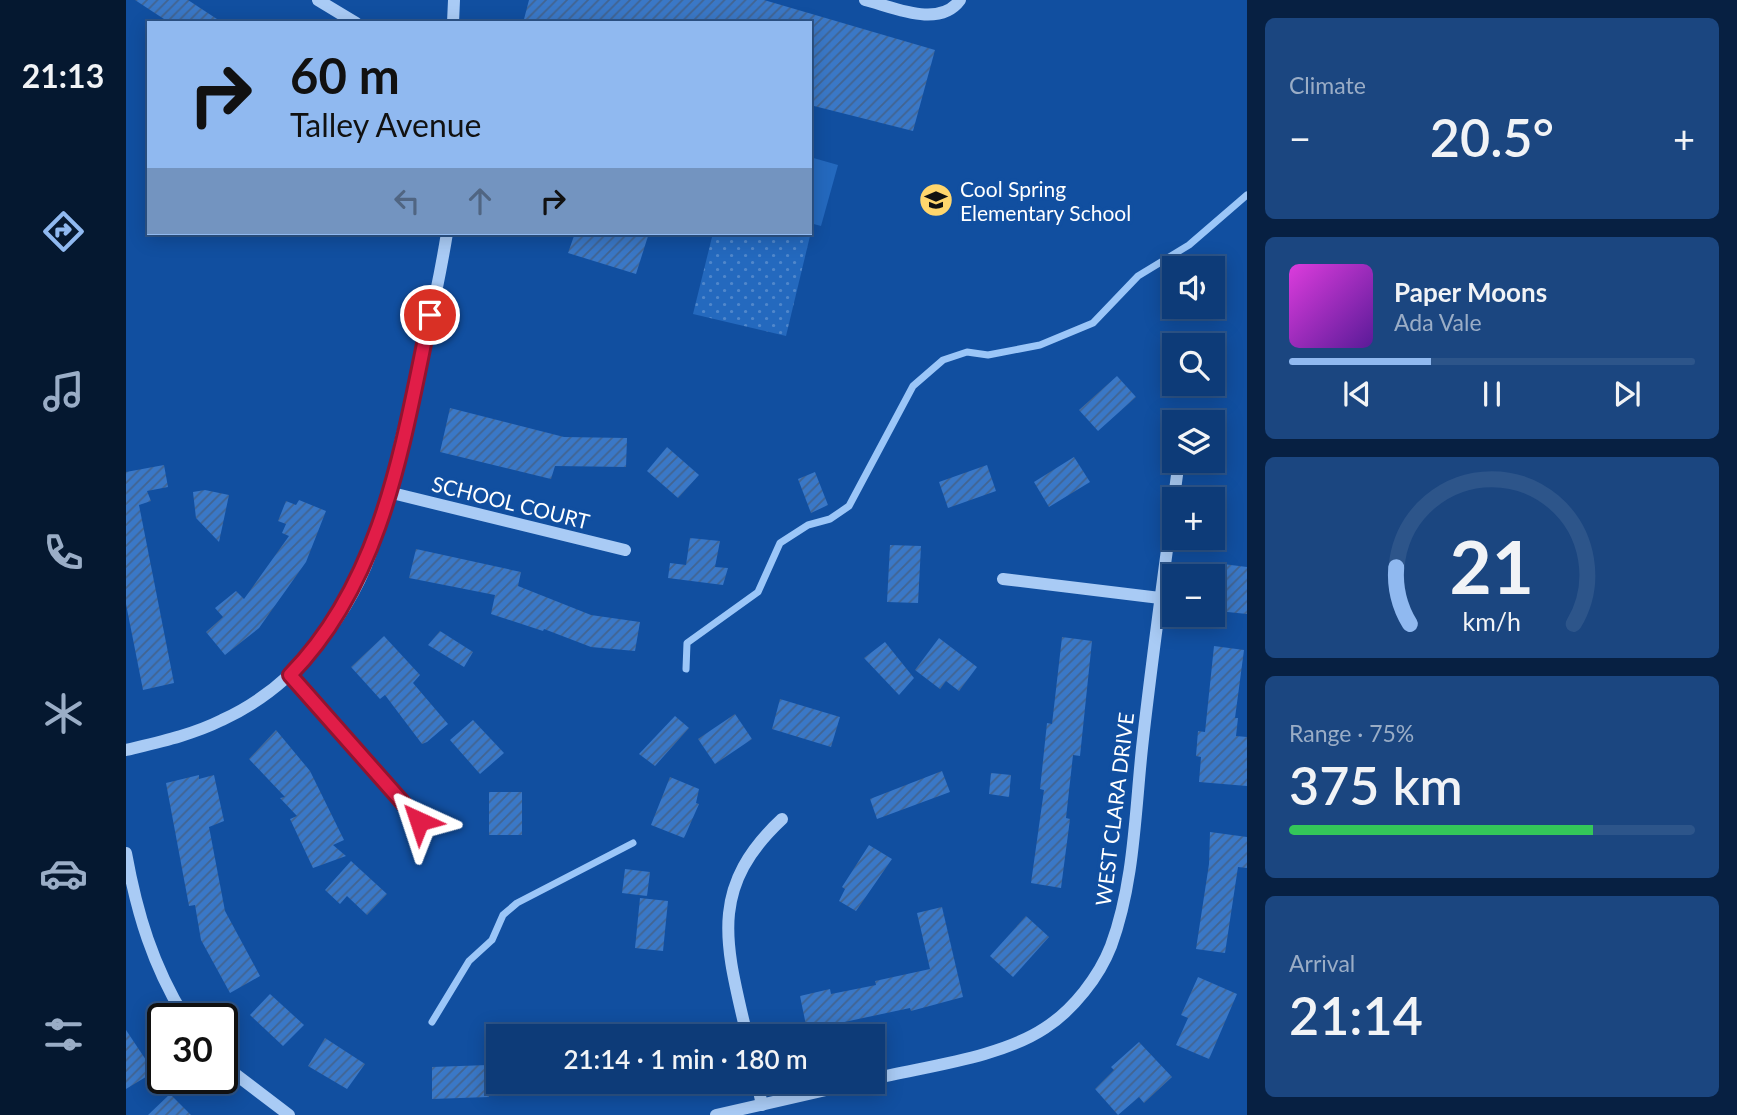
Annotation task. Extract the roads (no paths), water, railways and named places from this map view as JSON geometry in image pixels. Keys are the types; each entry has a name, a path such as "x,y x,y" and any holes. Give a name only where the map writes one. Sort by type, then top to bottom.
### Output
{"street":[{"path":"317,0 353,21"},
{"path":"453,21 454,0"},
{"path":"865,0 932,16 954,8 960,0"},
{"path":"126,750 183,736 224,720 259,699 290,675 337,617 361,575 376,540 419,367 447,235"},
{"name":"WEST CLARA DRIVE","path":"885,1076 992,1051 1045,1028 1062,1014 1094,977 1110,949 1128,876 1177,475"},
{"name":"SCHOOL COURT","path":"388,492 625,550"},
{"path":"1003,579 1160,598"},
{"path":"290,675 419,821"},
{"path":"744,1024 735,985 729,932 730,897 745,861 762,838 782,819"},
{"path":"126,853 147,943 176,1003"},
{"path":"238,1076 289,1115"},
{"path":"760,1094 762,1105"},
{"path":"716,1115 809,1094"}],"waterway":[{"path":"686,669 687,643 758,592 780,543 808,525 830,519 849,506 913,386 943,360 967,352 988,355 1040,345 1093,323 1138,276 1189,245 1247,195"},
{"path":"432,1022 469,961 492,940 503,915 517,903 633,843"}],"place":[{"name":"Cool Spring Elementary School","path":"936,200"}]}
